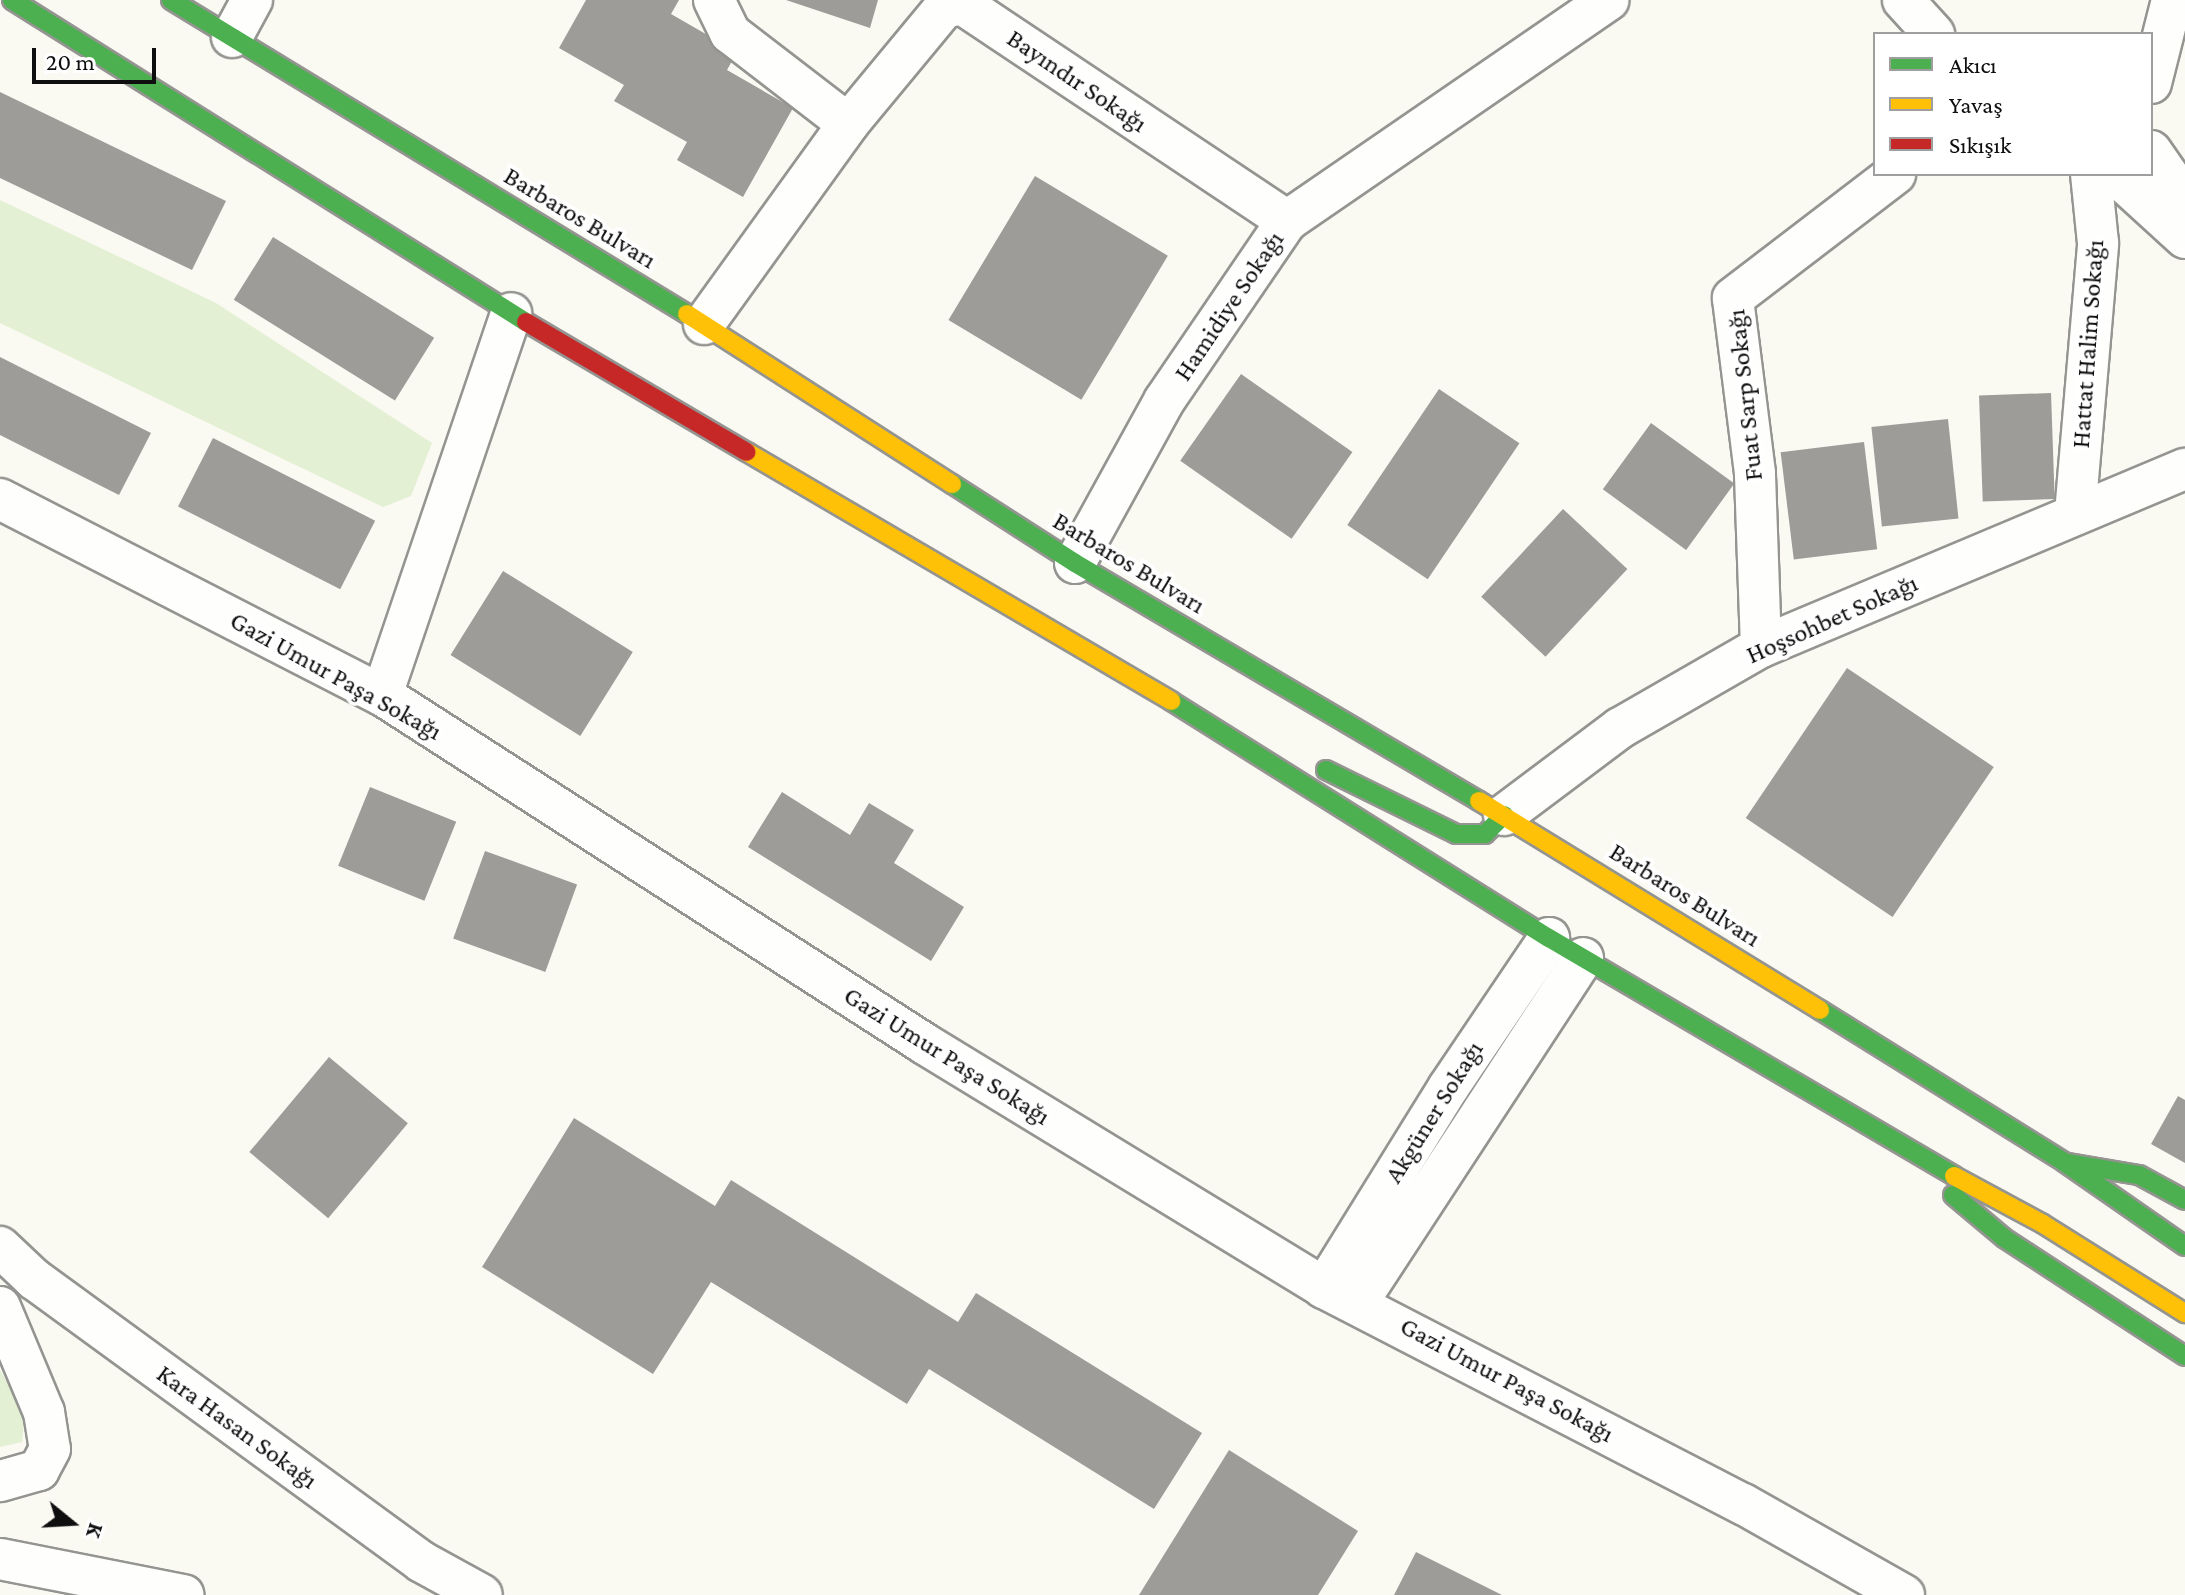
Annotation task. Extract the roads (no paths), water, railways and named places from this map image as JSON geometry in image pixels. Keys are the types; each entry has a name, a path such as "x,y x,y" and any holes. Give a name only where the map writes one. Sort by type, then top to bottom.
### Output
{"main road":[{"path":"12,0 511,313 1229,737 1549,938 1901,1148 1978,1186 2185,1313"},
{"name":"Barbaros Bulvarı","path":"171,0 704,324 1075,563 1504,815 2064,1162 2185,1246"},
{"path":"1229,737 1321,768 1456,834 1485,834 1504,815"},
{"path":"1901,1148 2004,1238 2185,1356"},
{"name":"Barbaros Bulvarı","path":"2064,1162 2139,1175 2185,1200"}],"street":[{"path":"232,37 252,0"},
{"path":"714,0 730,33 848,124"},
{"name":"Hamidiye Sokağı","path":"1075,563 1164,401 1287,221 1608,0"},
{"path":"1903,0 1932,32"},
{"path":"2145,32 2169,0"},
{"path":"2153,74 2169,0"},
{"name":"Bayındır Sokağı","path":"704,324 848,124 944,8 962,4 1287,221"},
{"path":"2153,154 2185,200"},
{"name":"Fuat Sarp Sokağı","path":"1761,647 1755,473 1733,298 1892,176"},
{"name":"Hattat Halim Sokağı","path":"2075,514 2098,243 2091,176"},
{"path":"2117,176 2185,238"},
{"path":"382,695 511,313"},
{"name":"Hoşsohbet Sokağı","path":"1504,815 1620,728 1761,647 2185,469"},
{"name":"Gazi Umur Paşa Sokağı","path":"0,499 382,695 925,1044 1341,1295 1743,1504 1904,1595"},
{"name":"Akgüner Sokağı","path":"1341,1295 1465,1097 1549,938"},
{"name":"Akgüner Sokağı","path":"1465,1097 1583,958"},
{"name":"Kara Hasan Sokağı","path":"0,1247 34,1279 397,1544 482,1595"},
{"path":"0,1307 44,1412 50,1449 39,1470 0,1481"},
{"path":"0,1559 184,1595"}]}
